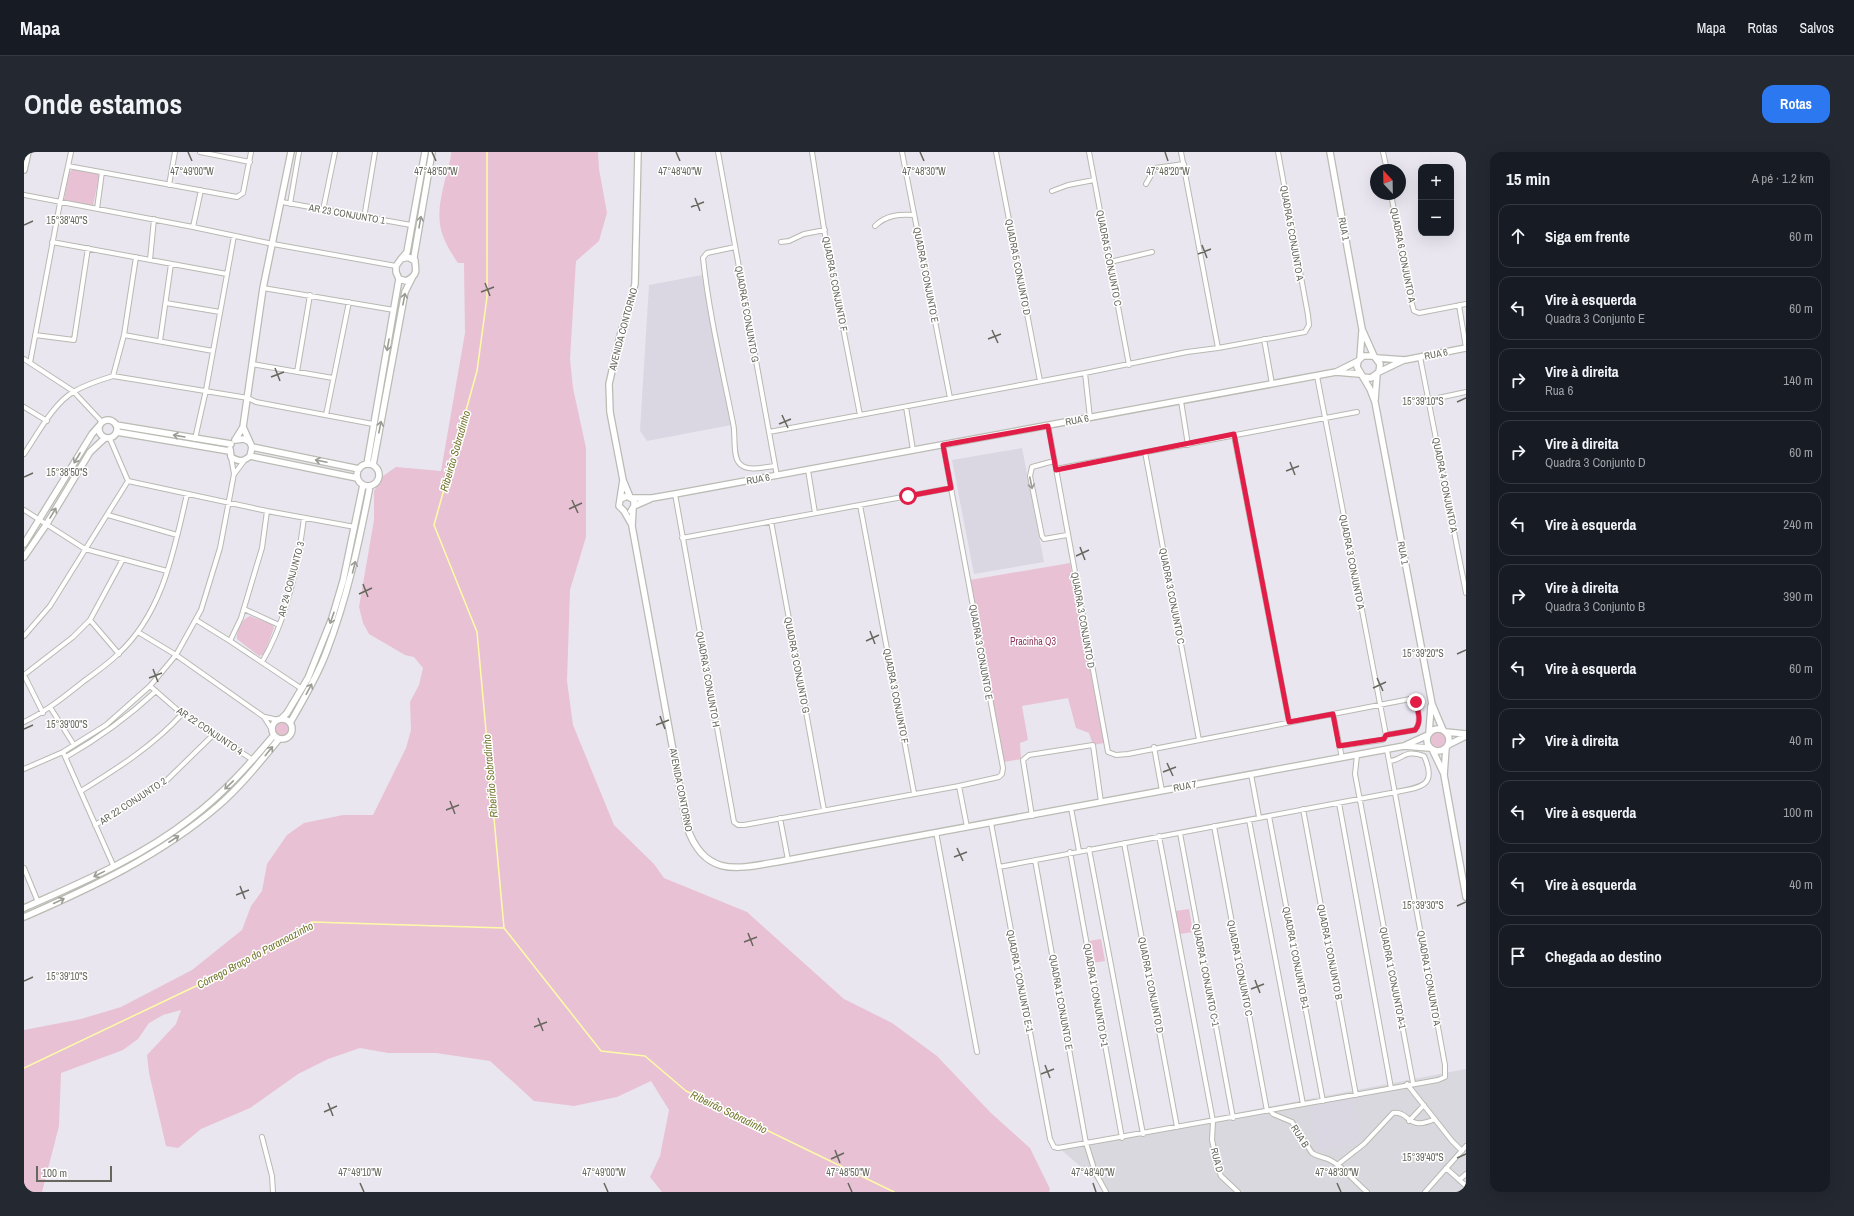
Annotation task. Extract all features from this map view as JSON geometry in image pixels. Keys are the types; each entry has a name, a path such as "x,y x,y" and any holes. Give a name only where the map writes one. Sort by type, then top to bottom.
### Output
{"street":[{"path":"24,170 28,152"},
{"path":"30,362 52,242 71,152"},
{"path":"169,185 175,152"},
{"path":"200,152 250,162"},
{"path":"68,166 237,197 241,196 243,192 251,152"},
{"path":"24,769 64,752 106,725 150,686 176,655 201,610 220,548 234,474 230,454 233,442 243,427 263,288 292,152"},
{"path":"290,204 299,152"},
{"path":"323,210 335,152"},
{"path":"364,218 375,152"},
{"path":"370,465 373,424 399,279 396,272 396,266 407,252 425,152"},
{"path":"370,465 406,292 416,268 415,261 432,152"},
{"name":"AVENIDA CONTORNO","path":"631,497 623,480 610,412 609,384 620,336 635,284 638,152"},
{"name":"QUADRA 5 CONJUNTO G","path":"718,152 777,476"},
{"name":"QUADRA 5 CONJUNTO F","path":"812,152 825,230 860,415"},
{"name":"QUADRA 5 CONJUNTO E","path":"902,152 950,398"},
{"name":"QUADRA 5 CONJUNTO D","path":"996,152 1040,381"},
{"name":"QUADRA 5 CONJUNTO C","path":"1089,152 1129,365"},
{"path":"1181,152 1218,348"},
{"name":"QUADRA 5 CONJUNTO A","path":"1264,340 1305,332 1309,325 1278,152"},
{"name":"RUA 1","path":"1330,152 1362,329"},
{"path":"1383,152 1385,164"},
{"path":"1146,184 1155,168 1184,164"},
{"path":"97,210 102,172"},
{"path":"1052,191 1068,185 1094,180"},
{"path":"193,227 201,190"},
{"path":"24,195 97,210 154,219 273,244 396,266"},
{"name":"QUADRA 6 CONJUNTO A","path":"1392,200 1410,297 1414,311 1419,313 1459,305"},
{"name":"AR 23 CONJUNTO 1","path":"282,202 364,218 412,225"},
{"path":"874,226 888,217 902,214 914,215"},
{"path":"150,260 154,219"},
{"path":"781,242 789,241 804,234 825,230"},
{"path":"195,438 206,390 234,236"},
{"path":"52,242 227,274"},
{"path":"735,247 707,253 703,258 714,328 735,430 736,459 740,465 746,468 775,466"},
{"path":"35,335 74,340 88,248"},
{"path":"1110,262 1152,252"},
{"path":"113,376 124,335 136,257"},
{"path":"401,259 408,257 415,261"},
{"path":"160,341 171,264"},
{"path":"399,279 406,281 412,278"},
{"path":"263,288 394,310"},
{"path":"297,372 310,295"},
{"path":"326,415 348,302"},
{"path":"166,303 220,312"},
{"path":"1466,304 1459,305 1466,348"},
{"path":"1362,329 1375,357 1380,364 1375,402"},
{"path":"1362,329 1357,367 1375,402"},
{"path":"124,335 213,351"},
{"path":"769,432 1129,365 1187,352 1264,340 1272,384"},
{"name":"RUA 6","path":"1378,373 1405,360 1466,348"},
{"path":"1359,360 1366,355 1375,357"},
{"name":"RUA 6","path":"1375,357 1405,360"},
{"name":"QUADRA 4 CONJUNTO A","path":"1420,357 1466,593"},
{"path":"24,359 73,391 100,424 99,433 107,438 128,481"},
{"name":"RUA 6","path":"631,497 652,498 675,494 1317,376 1336,372 1359,360"},
{"path":"252,364 333,378"},
{"name":"RUA 6","path":"1336,372 1361,375"},
{"path":"1085,373 1090,418"},
{"path":"1361,375 1371,378 1378,373"},
{"path":"24,454 60,404 73,391 93,382 113,376 206,390 248,398 256,402 373,424"},
{"name":"QUADRA 3 CONJUNTO A","path":"1317,376 1386,735"},
{"path":"1429,400 1466,392"},
{"path":"1181,401 1188,445"},
{"name":"RUA 1","path":"1375,402 1432,704"},
{"path":"24,407 47,421"},
{"path":"906,407 913,450"},
{"path":"1056,470 1188,445 1234,434 1325,419 1357,412"},
{"path":"24,544 92,434 100,424 108,420 116,425 195,438 233,442 244,439 248,441"},
{"path":"116,425 117,432"},
{"name":"QUADRA 3 CONJUNTO D","path":"1048,426 1108,752 1116,755 1154,747"},
{"path":"243,427 252,447 359,469 370,465"},
{"path":"24,557 46,525 90,452 117,432 230,454 237,461 244,461"},
{"path":"1234,434 1289,722"},
{"name":"QUADRA 3 CONJUNTO E","path":"943,445 1003,768 1002,774 999,777 959,786"},
{"path":"234,474 250,456 252,447"},
{"name":"QUADRA 3 CONJUNTO C","path":"1145,452 1199,740"},
{"path":"250,456 357,478 363,485 370,486 376,482 379,476 378,470 370,465"},
{"path":"1054,461 1032,468 1030,476 1042,536 1044,539 1067,535"},
{"path":"357,478 359,469"},
{"path":"808,470 815,513"},
{"name":"AVENIDA CONTORNO","path":"621,499 623,480"},
{"path":"128,481 267,511 355,527"},
{"path":"24,636 50,606 128,481"},
{"path":"24,908 114,867 152,845 190,820 226,788 253,760 273,733 274,725 302,689 332,618 355,527 363,485"},
{"path":"24,917 110,877 180,835 219,805 260,762 279,739 285,738 289,734 290,723 326,654 344,603 354,565 370,486"},
{"path":"682,538 951,488"},
{"path":"24,722 43,713 119,654 138,632 158,599 177,535 187,494"},
{"name":"QUADRA 3 CONJUNTO H","path":"675,494 733,820 738,825 744,825 780,818"},
{"path":"627,496 631,497 634,507 632,526 620,506 621,499 627,496"},
{"name":"RUA 6","path":"634,507 652,498"},
{"name":"QUADRA 3 CONJUNTO F","path":"860,505 914,793"},
{"path":"624,511 634,507"},
{"path":"24,510 85,549 167,571"},
{"path":"230,641 244,609 262,548 267,511"},
{"path":"108,514 177,535"},
{"name":"AR 24 CONJUNTO 3","path":"244,609 279,625 287,604 301,542 304,518"},
{"name":"QUADRA 3 CONJUNTO G","path":"770,521 824,810"},
{"name":"AVENIDA CONTORNO","path":"632,526 687,827 697,848 704,856 710,861 722,866 742,868 967,827"},
{"path":"43,713 24,675 73,637 90,620 123,559"},
{"path":"90,620 119,654"},
{"path":"196,620 302,689"},
{"path":"262,662 269,651 279,625"},
{"path":"138,632 176,655 264,717 273,733 279,739"},
{"name":"AR 22 CONJUNTO 4","path":"150,686 182,714 253,760"},
{"path":"66,757 112,728 156,691"},
{"path":"1162,791 1154,747 1199,740 1413,699 1416,702 1419,717 1418,725 1415,730 1386,735 1382,740 1339,746"},
{"path":"1432,704 1444,731 1449,738 1444,775 1466,897"},
{"path":"1432,704 1429,734 1426,742 1444,775"},
{"path":"50,707 74,745"},
{"path":"81,791 147,748 182,714"},
{"path":"1333,714 1342,758"},
{"path":"264,717 286,719 290,723"},
{"path":"1429,734 1436,729 1466,735"},
{"name":"AR 22 CONJUNTO 2","path":"64,752 96,825 141,798 167,780 214,734"},
{"name":"RUA 7","path":"967,827 1387,750 1404,746 1429,734"},
{"path":"1431,749 1440,752 1466,735"},
{"path":"1032,816 1023,760 1029,755 1093,745 1101,802"},
{"name":"RUA 7","path":"1404,746 1431,749"},
{"name":"QUADRA 1 CONJUNTO A","path":"1387,750 1396,792 1446,1072 1443,1078 1412,1083"},
{"path":"999,867 1070,852 1180,833 1421,787 1428,776 1428,765 1424,756 1416,753 1404,754 1393,761 1390,761"},
{"name":"QUADRA 1 CONJUNTO A-1","path":"1357,755 1355,774 1359,799 1412,1083"},
{"path":"1251,774 1259,817"},
{"path":"788,860 780,818 914,793 959,786 967,827"},
{"path":"1339,803 1391,1088"},
{"path":"1071,808 1079,851"},
{"name":"QUADRA 1 CONJUNTO B","path":"1303,809 1356,1095"},
{"name":"QUADRA 1 CONJUNTO B-1","path":"1269,816 1323,1101"},
{"name":"QUADRA 1 CONJUNTO B-1","path":"1249,820 1303,1104"},
{"name":"QUADRA 1 CONJUNTO E-1","path":"992,823 1050,1139 1054,1147 1058,1148 1086,1143"},
{"path":"96,825 114,867"},
{"name":"QUADRA 1 CONJUNTO C","path":"1214,826 1269,1110"},
{"path":"936,832 976,1052"},
{"name":"QUADRA 1 CONJUNTO C-1","path":"1180,833 1233,1118"},
{"name":"QUADRA 1 CONJUNTO C-1","path":"1159,836 1213,1121"},
{"name":"QUADRA 1 CONJUNTO D","path":"1124,843 1177,1127"},
{"name":"QUADRA 1 CONJUNTO D-1","path":"1089,849 1142,1134"},
{"name":"QUADRA 1 CONJUNTO D-1","path":"1070,852 1122,1138"},
{"name":"QUADRA 1 CONJUNTO E","path":"1035,860 1086,1143 1095,1172 1106,1192"},
{"path":"24,868 38,902"},
{"path":"1086,1143 1233,1118 1412,1083"},
{"path":"1407,1084 1452,1141 1464,1148 1425,1192"},
{"path":"1409,1121 1424,1105"},
{"name":"RUA B","path":"1269,1110 1274,1114 1292,1122 1312,1153 1338,1165 1367,1192"},
{"path":"1338,1165 1369,1139 1390,1114 1401,1113 1409,1121 1416,1124 1422,1124 1435,1119"},
{"name":"RUA D","path":"1213,1121 1212,1140 1219,1171 1221,1176 1238,1192"},
{"path":"262,1136 272,1176 273,1192"},
{"path":"1446,1168 1466,1186"},
{"path":"1459,1180 1466,1174"}],"shaded area":[{"path":"702,275 731,425 647,441 640,431 649,285"},
{"path":"1022,448 1044,562 974,574 952,460"},
{"path":"1466,1069 1466,1192 1110,1192 1058,1147"},
{"path":"1353,1098 1362,1142 1318,1151 1309,1106"}],"green space":[{"path":"451,152 598,152 599,169 607,213 599,241 576,261 570,359 573,388 586,448 586,537 570,590 567,681 573,725 614,825 654,864 664,878 747,912 844,999 892,1023 937,1056 991,1113 1030,1148 1050,1189 1049,1192 662,1192 650,1177 660,1156 669,1110 651,1081 617,1097 574,1106 534,1101 490,1061 436,1053 388,1053 360,1048 328,1059 298,1074 250,1108 201,1129 178,1148 166,1146 149,1073 147,1055 176,1024 181,1010 163,1015 149,1023 138,1039 123,1050 61,1073 59,1126 42,1192 24,1192 24,1030 81,1019 121,1007 192,970 242,930 251,906 262,891 267,864 287,835 304,823 343,815 373,815 406,748 411,730 410,702 419,685 423,668 414,657 405,655 369,634 363,623 359,607 374,520 374,491 383,476 396,467 441,471 465,333 464,263 458,263 445,242 439,214"},
{"path":"74,169 97,173 99,176 93,206 65,202 64,200 69,172"},
{"name":"Pracinha Q3","path":"1070,563 1104,743 1093,745 1089,733 1076,728 1068,698 1022,706 1028,740 1020,743 1021,759 1004,762 970,580"},
{"path":"250,616 272,624 274,628 264,654 259,656 237,639 237,632 240,626 244,620"},
{"path":"282,720 288,723 291,729 288,735 282,738 276,735 273,729 276,723"},
{"path":"1434,732 1442,732 1447,737 1445,748 1442,750 1434,750 1429,745 1429,737"},
{"path":"1189,909 1193,932 1180,934 1175,911"},
{"path":"1101,939 1105,961 1092,963 1089,941"}],"waterway":[{"name":"Ribeirão Sobradinho","path":"487,152 487,297 477,371 434,525 477,632 504,928 601,1051 645,1056 686,1091 894,1192"},
{"name":"Córrego Braço do Paranoazinho","path":"24,1068 215,977 312,922 504,928"}],"route":[{"path":"908,496 951,488 943,445 1048,426 1056,470 1188,445 1234,434 1289,722 1333,714 1339,746 1362,744 1384,739 1386,735 1415,730 1418,725 1419,717 1416,702"}]}
